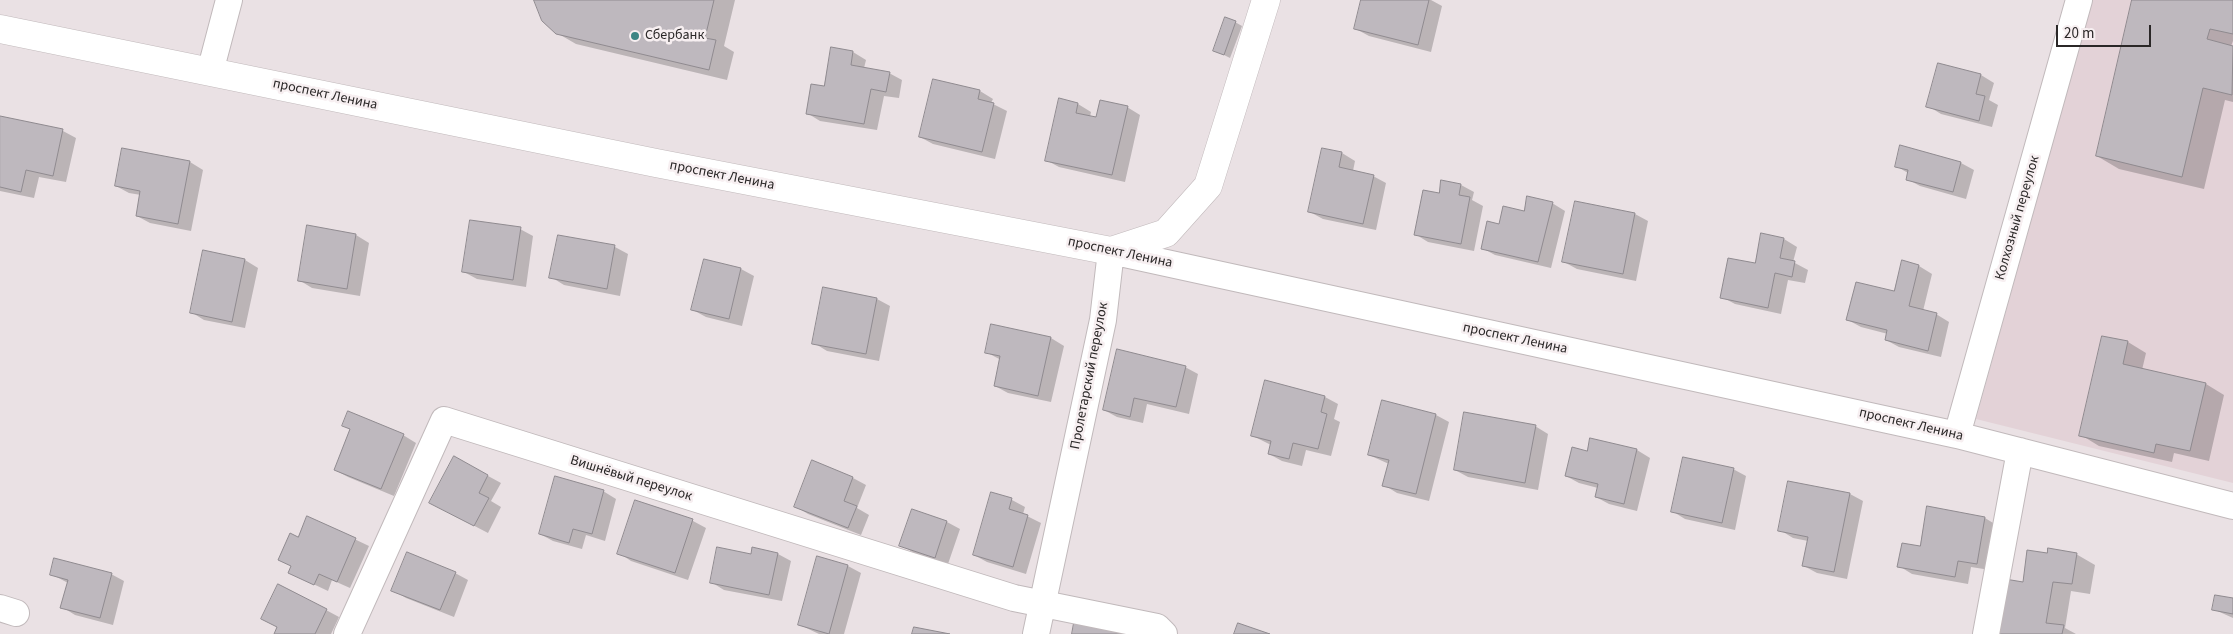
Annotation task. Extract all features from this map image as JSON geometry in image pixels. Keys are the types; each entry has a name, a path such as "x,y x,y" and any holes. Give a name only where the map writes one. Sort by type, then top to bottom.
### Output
{"main road":[{"path":"1111,251 1166,233 1208,186 1266,0"},
{"name":"проспект Ленина","path":"0,29 656,163 1111,251"}],"street":[{"path":"210,72 229,0"},
{"name":"Колхозный переулок","path":"1957,435 2079,0"},
{"name":"проспект Ленина","path":"1111,251 1957,435 2233,506"},
{"name":"Пролетарский переулок","path":"1036,634 1103,320 1111,251"},
{"name":"Вишнёвый переулок","path":"347,634 444,420 1014,598 1042,604"},
{"path":"1986,634 2020,452"},
{"path":"1042,604 1157,627 1164,634"}],"shaded area":[{"path":"2092,0 2233,0 2233,483 1976,419"}],"building":[{"name":"Сбербанк","path":"534,0 714,0 705,38 716,40 709,70 556,34 542,21"},
{"path":"1361,0 1429,0 1418,45 1354,29"},
{"path":"2132,0 2233,0 2233,34 2210,29 2207,39 2233,46 2232,95 2203,88 2182,177 2096,156"},
{"path":"1225,17 1236,21 1224,55 1213,51"},
{"path":"831,47 853,51 851,65 890,72 886,92 871,89 864,124 806,114 811,84 824,86"},
{"path":"1938,63 1981,74 1976,94 1985,96 1979,121 1926,107"},
{"path":"933,79 980,90 978,99 994,103 982,152 919,137"},
{"path":"1059,98 1078,103 1076,113 1096,117 1100,100 1128,106 1112,175 1045,161"},
{"path":"0,116 63,129 53,176 26,170 21,192 0,187"},
{"path":"1900,145 1961,162 1953,192 1906,180 1908,170 1895,167"},
{"path":"122,148 190,161 178,224 136,216 140,191 115,186"},
{"path":"1322,148 1342,152 1339,167 1374,175 1363,224 1308,212"},
{"path":"1441,180 1461,184 1459,195 1470,197 1461,244 1414,235 1423,190 1439,193"},
{"path":"1527,196 1553,202 1538,262 1481,249 1487,221 1499,224 1503,206 1524,211"},
{"path":"1575,201 1635,213 1623,274 1562,262"},
{"path":"470,220 521,227 513,280 462,272"},
{"path":"307,225 356,234 347,289 298,281"},
{"path":"1761,233 1784,238 1780,258 1795,261 1792,277 1775,273 1768,308 1720,298 1728,258 1755,263"},
{"path":"558,235 615,245 607,289 549,278"},
{"path":"203,250 245,259 232,322 190,313"},
{"path":"704,259 741,268 729,319 691,310"},
{"path":"1902,260 1919,265 1909,306 1937,313 1928,351 1885,340 1887,330 1846,320 1856,282 1894,291"},
{"path":"823,287 877,298 866,354 812,344"},
{"path":"991,324 1051,337 1038,396 994,386 1000,356 985,353"},
{"path":"2102,336 2128,341 2123,364 2206,383 2190,451 2156,444 2154,453 2079,436"},
{"path":"1117,349 1186,366 1176,407 1134,398 1130,417 1103,410"},
{"path":"1265,380 1325,396 1321,412 1327,414 1318,449 1293,443 1289,459 1268,454 1271,441 1251,436"},
{"path":"1382,400 1436,414 1416,494 1382,486 1389,460 1368,455"},
{"path":"348,411 404,434 381,489 334,470 350,429 342,426"},
{"path":"1464,412 1536,425 1525,483 1454,470"},
{"path":"1590,438 1637,449 1624,504 1595,497 1598,484 1565,476 1572,447 1587,451"},
{"path":"454,456 488,475 479,493 489,498 474,526 429,503"},
{"path":"1683,457 1734,468 1722,523 1671,512"},
{"path":"812,460 853,477 844,501 857,506 848,528 794,507"},
{"path":"555,476 604,490 592,534 573,529 569,543 539,534"},
{"path":"1788,481 1850,493 1834,572 1802,566 1808,537 1778,531"},
{"path":"991,492 1012,498 1009,509 1028,515 1013,567 973,555"},
{"path":"635,500 693,519 675,573 617,554"},
{"path":"1927,506 1985,517 1977,564 1958,561 1955,577 1897,567 1902,543 1920,546"},
{"path":"912,509 947,521 935,558 899,546"},
{"path":"307,516 356,538 337,582 319,574 314,585 288,573 291,566 278,560 290,533 298,537"},
{"path":"717,547 751,554 752,547 778,553 769,595 710,583"},
{"path":"2048,548 2077,553 2072,584 2053,582 2046,623 2064,625 2062,634 1997,634 2005,579 2023,582 2027,550 2047,553"},
{"path":"407,552 456,572 440,610 391,591"},
{"path":"817,556 848,565 829,634 798,625"},
{"path":"54,558 112,573 100,618 60,608 68,580 50,575"},
{"path":"278,584 327,609 315,634 274,634 277,627 261,619"},
{"path":"2215,595 2233,598 2233,614 2212,610"},
{"path":"1074,623 1133,634 1072,634"},
{"path":"1238,623 1270,634 1234,634"},
{"path":"914,627 950,634 912,634"}],"place":[{"name":"Сбербанк","path":"635,36"}]}
